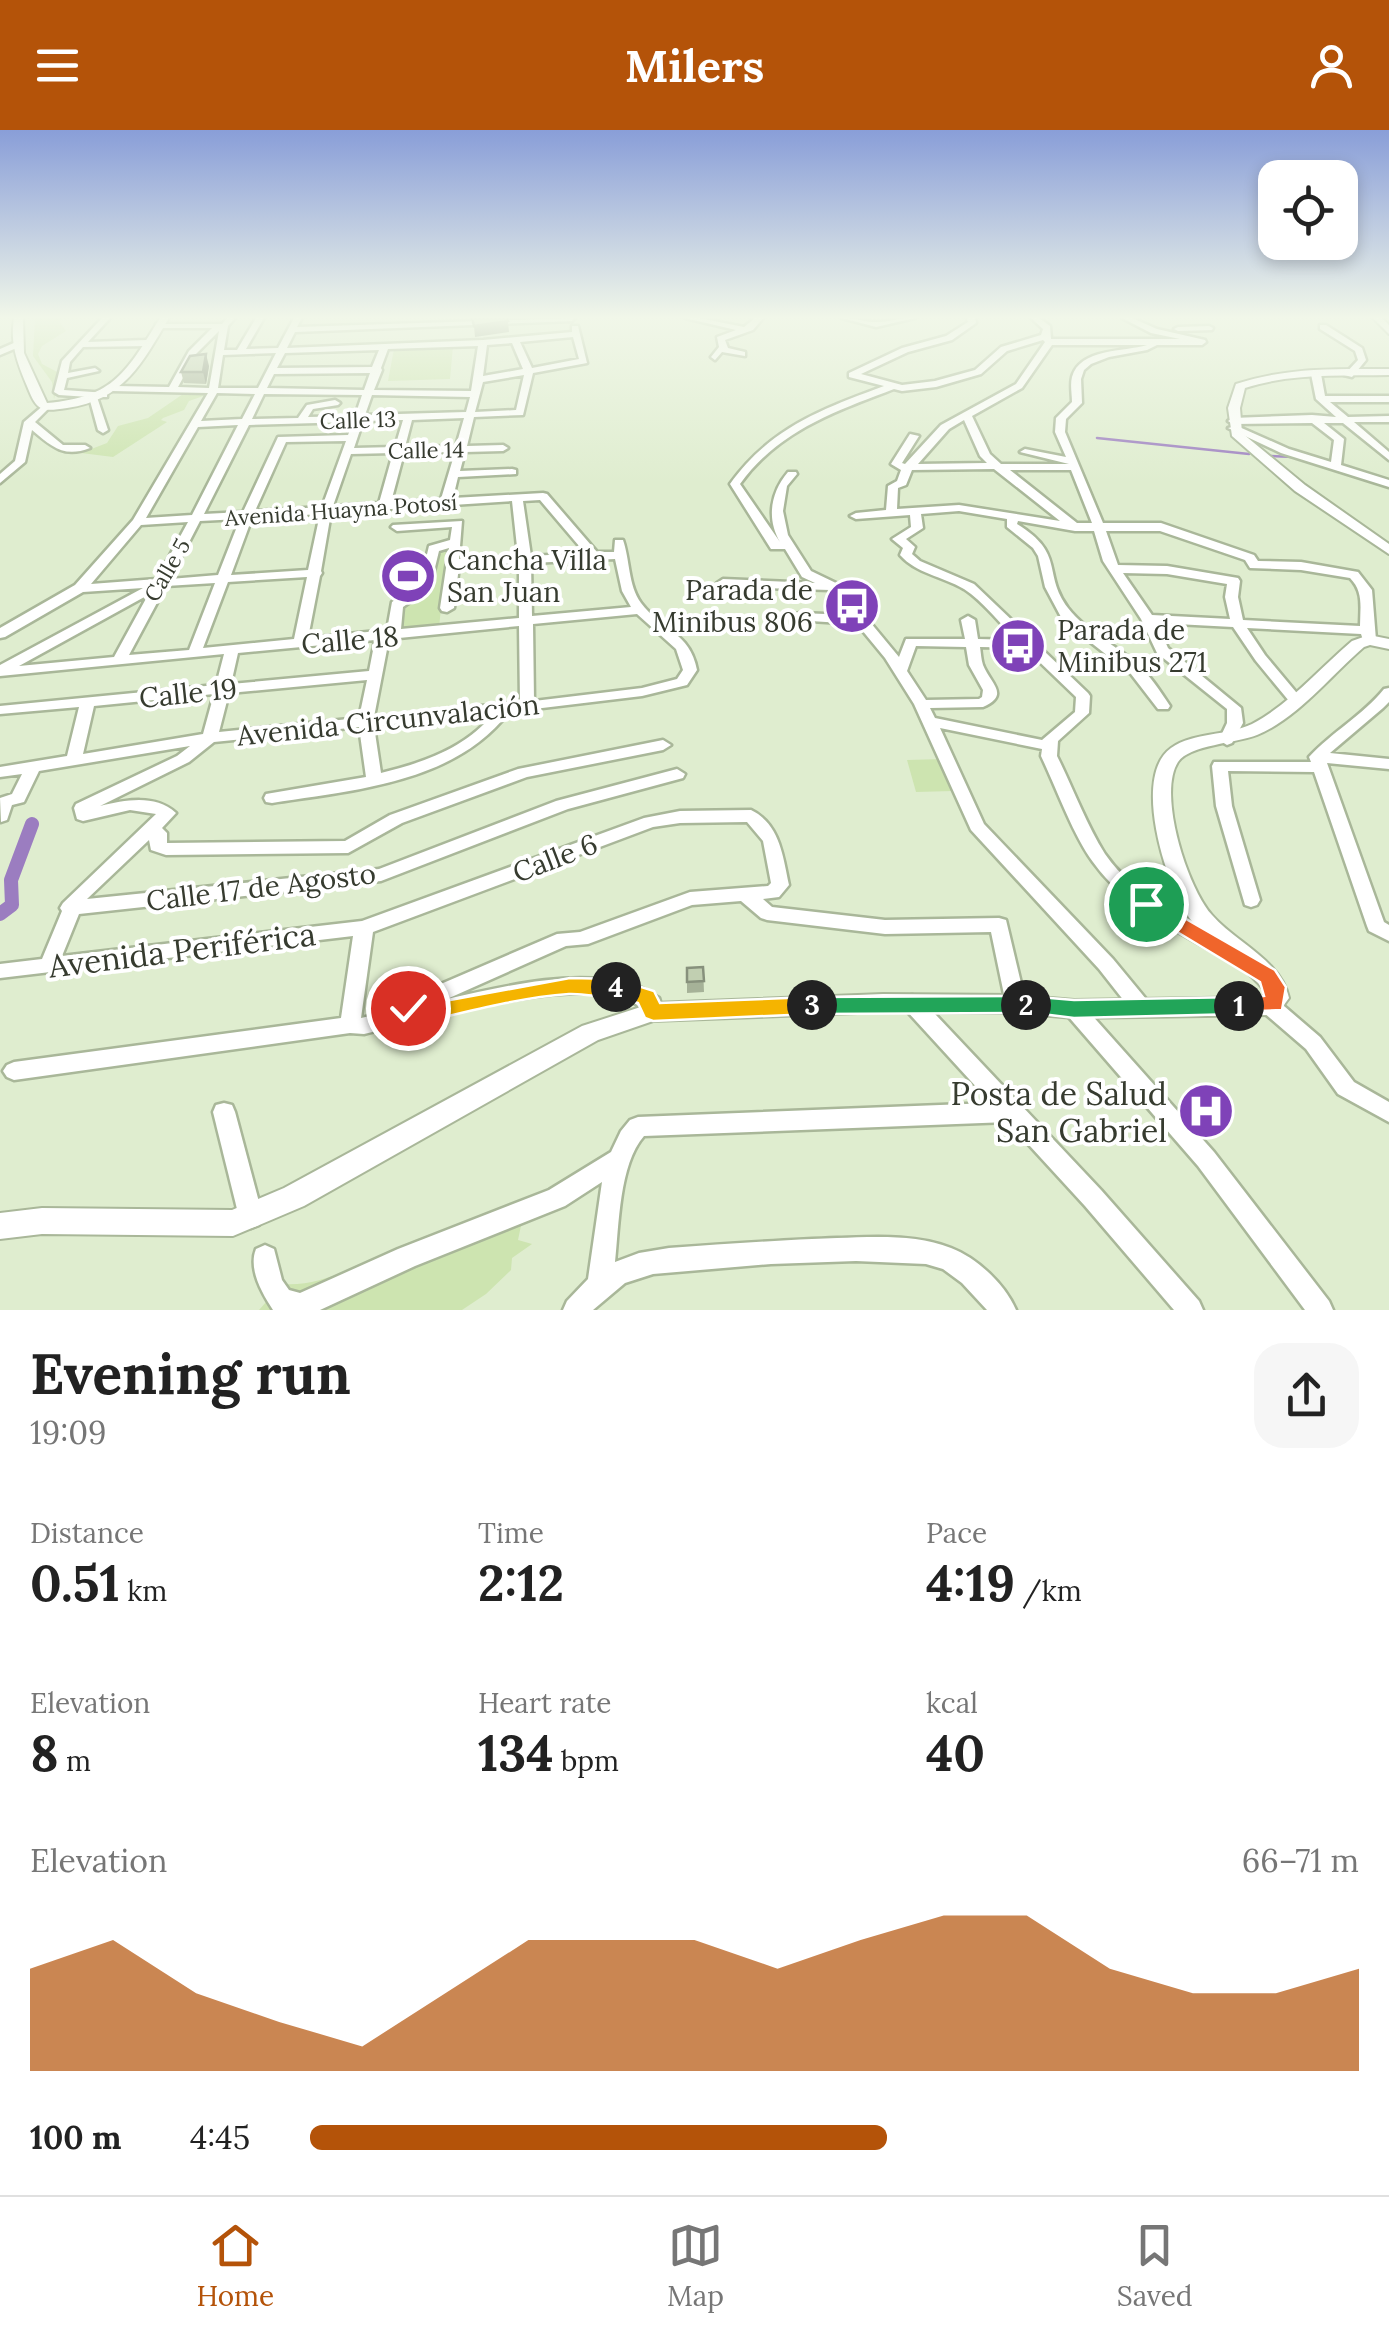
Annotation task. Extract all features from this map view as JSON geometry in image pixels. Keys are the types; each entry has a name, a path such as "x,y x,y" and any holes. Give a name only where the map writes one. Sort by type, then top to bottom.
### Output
{"main road":[{"path":"25,373 44,407 104,394 127,373"},
{"path":"1374,373 1268,377 1240,386 1233,419 1258,456 1389,550"},
{"path":"0,1226 42,1221 233,1224 294,1197 590,1033 653,1012 912,1003 1074,1009 1139,1005 1270,1006 1277,998 1275,987 1243,960 1194,908 1171,858 1164,824 1170,758 1178,751 1227,740 1268,722 1367,635 1389,644"}],"street":[{"path":"82,373 64,376 60,393 371,391 478,386 526,373"},
{"path":"172,391 181,373"},
{"path":"0,634 80,588 138,522 213,392 215,373"},
{"name":"Calle 5","path":"118,662 271,373"},
{"path":"300,644 326,511 377,373"},
{"path":"446,503 480,373"},
{"name":"Calle 13","path":"194,424 294,424 520,413 530,373"},
{"path":"854,373 907,388 975,373"},
{"path":"891,512 893,486 902,482 945,427 1019,386 1027,373"},
{"path":"1079,373 1077,403 1060,422 1097,527 1114,569 1169,658 1234,708 1235,723 1227,740"},
{"path":"1310,374 1321,398 1389,457"},
{"path":"788,546 775,546 748,510 735,484 742,471 752,458 804,424 893,386"},
{"path":"103,430 104,394"},
{"path":"1321,398 1389,399"},
{"path":"294,424 310,406 336,404"},
{"path":"0,480 20,462 29,422 44,407"},
{"path":"966,416 979,449 1075,527"},
{"path":"384,507 408,418"},
{"path":"1312,418 1340,439 1335,468"},
{"path":"1233,419 1389,419"},
{"path":"1233,419 1335,468 1389,484"},
{"path":"29,422 60,448 84,448"},
{"path":"914,436 896,464 910,468 1074,464"},
{"path":"194,654 246,516 282,440 353,438"},
{"name":"Calle 14","path":"349,451 504,448"},
{"path":"1025,452 1074,464"},
{"path":"452,474 512,472"},
{"path":"792,474 782,486 776,510 788,546 806,574 834,587 864,620 900,672 920,704 987,840 1106,964 1139,1005"},
{"name":"Avenida Huayna Potosí","path":"138,522 543,496 592,554"},
{"path":"516,498 525,560 526,706"},
{"path":"856,516 959,508 1075,527 1167,528 1250,558 1254,565 1301,566 1354,575 1361,580 1368,597 1367,635 1148,619"},
{"path":"915,511 917,528 898,539 909,548 906,555 916,564 956,579 982,597 1083,696 1082,713 1048,746 1048,756 1097,855 1146,904 1243,960"},
{"path":"1014,516 1011,525 1038,541 1046,554 1050,588 1067,615 1144,679 1163,706"},
{"path":"397,527 458,523 447,608"},
{"path":"380,782 366,720 397,605 426,585 433,549 455,542"},
{"path":"451,562 525,560 620,548 630,596 640,610"},
{"path":"1114,569 1167,570 1234,581 1228,602 1238,624 1294,698"},
{"path":"80,588 316,573"},
{"path":"723,584 834,587"},
{"path":"0,672 157,585"},
{"name":"Calle 18","path":"0,672 640,610"},
{"name":"Avenida Circunvalación","path":"0,772 210,738 526,706 642,692 682,682 690,670 688,656 671,635 640,610"},
{"path":"800,617 864,620"},
{"path":"920,704 988,701 990,690 976,664 968,620"},
{"path":"900,672 912,642 1030,644"},
{"path":"49,966 69,908 166,818 166,811 130,804 90,814 80,811 183,759 210,738 232,651"},
{"name":"Calle 19","path":"0,710 376,676"},
{"path":"1318,762 1335,738 1371,716 1389,692"},
{"path":"74,759 87,703"},
{"path":"272,798 380,782 460,749 493,724 505,708"},
{"path":"928,721 1048,746"},
{"path":"151,830 160,833 158,846 166,848 348,847 396,819 524,772 663,745"},
{"path":"1318,762 1376,926 1389,934"},
{"path":"1251,900 1224,806 1220,766 1318,762 1384,765 1389,782"},
{"path":"1,816 4,802 18,798 33,766"},
{"name":"Calle 17 de Agosto","path":"69,908 381,875 562,805 677,774"},
{"name":"Calle 6","path":"364,928 650,822 691,816 751,816 771,840 780,885 773,892 748,897"},
{"path":"402,1018 408,1008 556,942 581,940 690,899 748,897 767,912 885,928 999,925 1016,1004"},
{"path":"357,1026 364,928"},
{"name":"Avenida Periférica","path":"0,971 364,928"},
{"path":"14,1071 357,1026 527,992 587,985 639,994 652,1004 653,1012"},
{"path":"912,1003 1093,1198 1190,1310"},
{"path":"1270,1006 1314,1043 1346,1088 1389,1113"},
{"path":"1074,1009 1206,1160 1320,1310"},
{"path":"224,1112 251,1217"},
{"path":"600,1282 619,1159 638,1126 1012,1112"},
{"path":"266,1256 271,1284 281,1301 301,1306 407,1256 557,1198 619,1159"},
{"path":"576,1310 600,1282 632,1265 919,1249 959,1264 1003,1310"}],"green space":[{"path":"45,373 61,374 54,399 52,382"},
{"path":"389,373 451,373 450,379 388,381"},
{"path":"186,392 209,394 189,401 184,410 163,418 167,422 113,457 81,453 107,443 118,426 148,418"},
{"path":"447,547 439,628 399,631 399,604 426,587 438,549"},
{"path":"943,759 953,791 916,792 907,760"},
{"path":"523,1216 518,1240 532,1244 512,1258 511,1270 486,1294 462,1310 259,1310 282,1284 330,1277 451,1228"}],"building":[{"path":"703,967 704,981 687,982 687,968"}],"waterway":[{"path":"1097,438 1249,454"},
{"path":"1269,456 1294,457"},
{"path":"0,914 12,905 11,880 32,824"}],"place":[{"name":"Cancha Villa San Juan","path":"408,576"},
{"name":"Parada de Minibus 806","path":"852,606"},
{"name":"Parada de Minibus 271","path":"1018,646"},
{"name":"Posta de Salud San Gabriel","path":"1206,1111"}],"route":[{"path":"408,1008 402,1018 527,992 587,985 639,994 652,1004 653,1012 882,1003 1016,1004 1074,1009 1274,1004 1275,987 1268,976 1146,904"}]}
